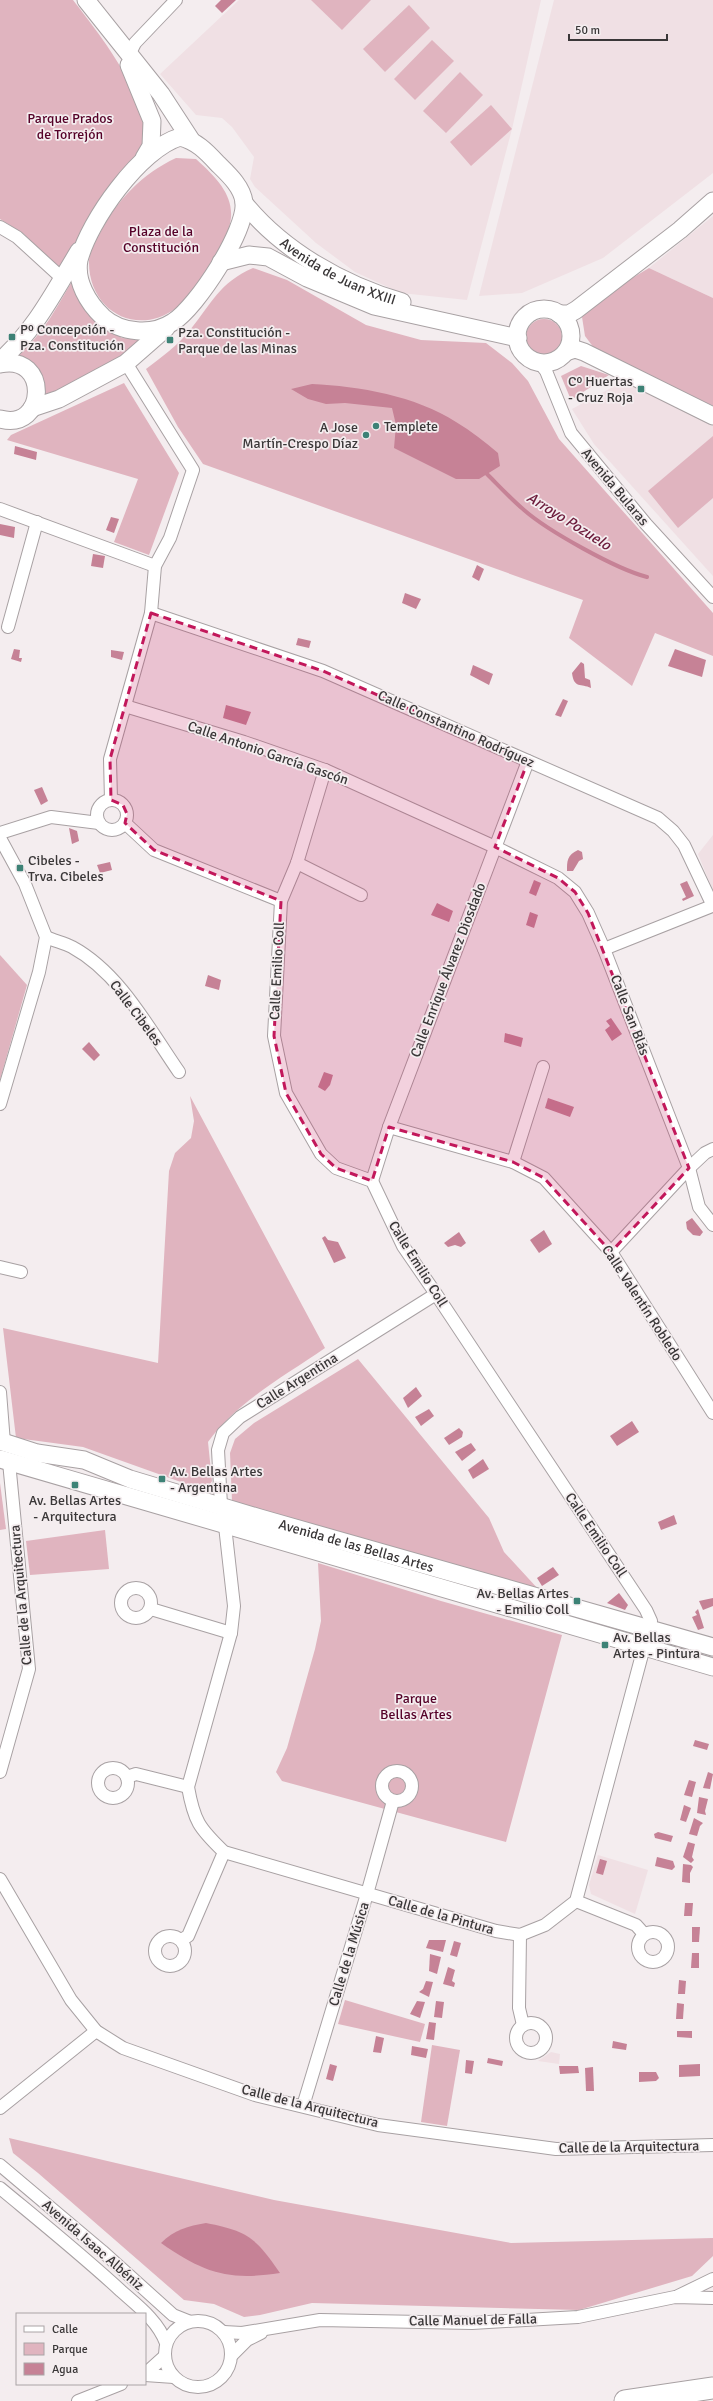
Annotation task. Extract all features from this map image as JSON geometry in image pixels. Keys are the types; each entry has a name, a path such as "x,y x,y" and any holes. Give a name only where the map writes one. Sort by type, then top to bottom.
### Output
{"highway":[{"path":"625,2401 713,2388"}],"main road":[{"path":"32,408 59,399 126,364 173,322 193,302 236,238 241,223 244,203 241,192 233,180 203,149 191,140 161,94 86,0"},
{"path":"0,362 44,312 107,206 143,161 151,146 152,121 132,70 111,33"},
{"path":"143,161 162,145 172,140 180,138 191,140"},
{"path":"713,202 680,230 576,310 569,314 560,314 548,310 536,311 526,317 518,333 524,354 539,362 556,360 566,352 575,349 584,352 713,416"},
{"name":"Avenida de Juan XXIII","path":"244,203 256,218 281,240 315,264 381,296 428,310 459,314 518,333"},
{"path":"88,236 79,260 79,280 90,301 99,313 108,322 121,328 140,331 149,331 173,322"},
{"name":"Avenida de Juan XXIII","path":"221,262 249,255 268,257 307,278 374,306 518,333"},
{"path":"560,314 567,322 571,331 571,342 566,352"},
{"path":"0,362 21,365 31,372 37,384 37,396 32,408 25,415 16,420 2,422"},
{"name":"Avenida de las Bellas Artes","path":"2,1442 37,1453 84,1460 130,1479 650,1630 711,1645"},
{"name":"Avenida de las Bellas Artes","path":"4,1460 713,1667"}],"street":[{"path":"130,55 135,42 176,0"},
{"path":"0,227 17,237 63,280"},
{"name":"Avenida Bularas","path":"539,362 546,371 571,433 646,524 713,597"},
{"path":"111,800 110,759 151,613 155,566 170,538 193,470 126,364"},
{"path":"0,509 155,566"},
{"path":"8,628 37,522"},
{"name":"Calle Constantino Rodríguez","path":"151,613 323,671 658,818 673,831 684,844 712,906"},
{"name":"Calle Antonio García Gascón","path":"125,706 244,742 325,770 495,847"},
{"name":"Calle Enrique Álvarez Diosdado","path":"372,1181 389,1127 528,761"},
{"name":"Calle Emilio Coll","path":"325,770 297,863 281,901 274,1036 286,1093 321,1154 336,1168 372,1181 403,1246 646,1610 652,1621 650,1630"},
{"path":"0,833 51,817 99,823 110,830 118,829 125,823 127,814 123,805 111,800 106,801 99,808 97,813 99,823"},
{"path":"125,823 154,850 281,901"},
{"path":"0,838 39,916 46,937 40,972 0,1104"},
{"name":"Calle San Blás","path":"495,847 558,878 575,892 588,913 604,949 689,1168 699,1207 713,1225"},
{"path":"297,863 361,895"},
{"path":"604,949 712,906"},
{"name":"Calle Cibeles","path":"46,937 72,947 92,960 120,988 179,1072"},
{"path":"513,1162 542,1067"},
{"name":"Calle Valentín Robledo","path":"389,1127 513,1162 544,1178 611,1252 713,1413"},
{"path":"611,1252 689,1168 705,1153 713,1149"},
{"path":"0,1267 21,1272"},
{"name":"Calle Argentina","path":"221,1505 218,1450 223,1433 240,1417 436,1294"},
{"path":"0,1392 2,1442"},
{"name":"Calle de la Arquitectura","path":"0,1772 29,1669 4,1460"},
{"name":"Calle de la Pintura","path":"221,1505 226,1526 234,1606 231,1633 188,1787 192,1811 202,1831 224,1852 496,1931 520,1935"},
{"path":"151,1608 231,1633"},
{"path":"524,2025 519,2008 520,1935 545,1925 576,1901 650,1630"},
{"path":"127,1777 136,1774 188,1787"},
{"name":"Calle de la Música","path":"303,2106 367,1894 393,1801"},
{"path":"181,1940 188,1936 224,1852"},
{"name":"Calle de la Arquitectura","path":"0,1879 71,2000 96,2031 123,2048 256,2095 378,2124 556,2149 713,2145"},
{"path":"576,1901 636,1925 644,1934"},
{"path":"0,2108 96,2031"},
{"name":"Avenida Isaac Albéniz","path":"0,2165 102,2251 173,2315 188,2321"},
{"name":"Avenida Isaac Albéniz","path":"0,2188 90,2262 144,2313"},
{"path":"713,2279 713,2293"},
{"name":"Calle Manuel de Falla","path":"675,2297 713,2279"},
{"name":"Calle Manuel de Falla","path":"224,2332 242,2333 320,2320 472,2323 578,2316 675,2297 713,2298"},
{"name":"Avenida Isaac Albéniz","path":"146,2315 162,2332 166,2343"},
{"path":"188,2321 208,2322 224,2332 230,2343 232,2355 226,2373 210,2385 191,2387 174,2377 168,2368 165,2356 166,2343 171,2333 188,2321"},
{"name":"Calle Manuel de Falla","path":"232,2355 248,2340 269,2329"},
{"path":"146,2374 165,2356"},
{"path":"146,2375 174,2377"},
{"path":"78,2401 118,2385"}],"highlighted area":[{"path":"151,613 323,671 528,761 495,847 558,878 575,892 588,913 604,949 689,1168 611,1252 544,1178 513,1162 389,1127 372,1181 336,1168 321,1154 286,1093 274,1036 281,901 154,850 125,823 127,814 123,805 111,800 110,759"}],"shaded area":[{"path":"239,0 541,0 512,129 467,300 401,293 355,272 316,243 255,187 250,179 254,157 232,127 222,118 196,115 160,74"},
{"path":"554,0 713,0 713,173 603,258 522,293 479,296"},
{"path":"713,216 713,298 649,268"},
{"path":"624,381 713,426 713,576 594,444 572,409"},
{"path":"713,835 713,891 698,854"},
{"path":"598,1855 648,1870 635,1914 591,1894 589,1885"},
{"path":"551,2052 560,2054 559,2064 538,2061"}],"green space":[{"name":"Parque Prados de Torrejón","path":"0,0 73,0 109,48 121,67 139,106 144,125 145,143 60,272 24,234 0,219"},
{"path":"311,0 371,0 342,30"},
{"path":"409,5 430,28 385,72 363,49"},
{"path":"432,40 454,61 415,100 394,79"},
{"path":"460,72 483,95 446,133 423,111"},
{"path":"491,105 512,129 471,166 450,142"},
{"name":"Plaza de la Constitución","path":"176,158 196,159 216,179 228,198 231,209 231,221 220,247 201,280 183,302 161,317 145,320 131,319 117,314 106,305 97,293 91,278 89,261 90,254 94,243 107,221 123,199 141,180 164,164"},
{"path":"253,268 287,280 366,325 421,340 486,343 512,363 528,381 559,439 713,613 713,656 655,633 632,686 569,638 583,600 203,464 178,427 146,369 185,336 224,287 241,274"},
{"path":"649,268 713,298 713,406 597,352 585,336 582,317 594,301"},
{"path":"74,278 98,324 122,338 145,340 107,369 44,397 15,356 25,349 41,331"},
{"path":"548,319 557,324 561,330 561,344 557,350 548,355 540,355 531,350 527,344 526,333 531,324 537,320"},
{"path":"581,366 609,375 571,400 561,376"},
{"path":"124,383 179,473 149,555 114,542 138,479 7,440 11,435"},
{"path":"713,436 713,498 678,528 648,491"},
{"path":"0,955 27,985 0,1080"},
{"path":"190,1096 325,1348 262,1390 232,1414 219,1428 208,1442 212,1481 206,1491 83,1447 16,1438 3,1328 158,1363 169,1171 175,1153 191,1138 194,1121"},
{"path":"358,1359 489,1518 504,1552 539,1590 232,1501 230,1453 235,1439 254,1423"},
{"path":"0,1483 6,1529 0,1530"},
{"path":"105,1530 109,1569 30,1575 26,1541"},
{"name":"Parque Bellas Artes","path":"318,1563 441,1601 562,1635 506,1842 282,1781 276,1772 287,1748 315,1649 321,1621"},
{"path":"345,2000 425,2024 420,2042 338,2024"},
{"path":"432,2045 460,2050 447,2126 421,2122"},
{"path":"9,2138 274,2200 511,2243 713,2238 713,2256 692,2276 579,2310 312,2303 260,2315 244,2317 214,2304 184,2300 13,2153"}],"water":[{"path":"221,0 236,0 222,13 215,6"},
{"path":"312,384 368,390 423,405 456,422 483,441 498,453 500,466 479,479 456,479 394,448 396,425 392,408 345,403 326,404 308,399 291,389"},
{"path":"15,446 37,452 36,460 14,454"},
{"path":"111,517 119,519 114,533 106,530"},
{"path":"0,524 15,527 14,538 0,535"},
{"path":"93,554 105,556 103,568 91,566"},
{"path":"477,565 484,569 479,581 472,577"},
{"path":"405,593 421,599 416,609 402,603"},
{"path":"298,638 311,641 309,648 296,645"},
{"path":"14,649 20,650 19,658 22,658 21,662 11,659"},
{"path":"675,649 706,660 702,677 668,666"},
{"path":"111,650 124,652 122,660 111,657"},
{"path":"581,662 584,664 585,678 590,680 591,688 578,685 574,681 572,673"},
{"path":"473,665 493,674 489,685 470,675"},
{"path":"563,699 568,701 561,717 555,715"},
{"path":"226,705 251,712 246,725 223,718"},
{"path":"42,787 48,801 41,805 34,790"},
{"path":"69,828 77,831 79,841 72,844"},
{"path":"578,850 582,852 583,859 579,861 573,871 567,871 568,859"},
{"path":"110,862 112,870 100,873 97,865"},
{"path":"534,880 541,883 536,896 529,893"},
{"path":"687,881 694,896 683,901 682,899 686,897 680,884"},
{"path":"437,903 453,911 449,922 431,915"},
{"path":"530,912 538,915 534,928 526,925"},
{"path":"208,975 221,980 219,990 205,986"},
{"path":"611,1018 622,1034 612,1041 605,1030 610,1026 606,1021"},
{"path":"505,1033 523,1038 521,1047 504,1042"},
{"path":"89,1042 100,1055 94,1061 82,1049"},
{"path":"324,1072 333,1075 330,1085 325,1091 318,1087"},
{"path":"548,1098 574,1107 570,1117 545,1108"},
{"path":"692,1218 703,1232 700,1236 693,1235 687,1229 686,1222"},
{"path":"544,1230 552,1244 539,1253 530,1240"},
{"path":"459,1232 466,1243 461,1247 455,1245 448,1247 444,1243"},
{"path":"325,1236 328,1240 338,1242 346,1258 334,1263 322,1238"},
{"path":"416,1387 422,1396 408,1408 403,1398"},
{"path":"429,1409 434,1416 421,1426 415,1417"},
{"path":"632,1421 639,1432 617,1446 610,1436"},
{"path":"459,1428 463,1432 462,1437 449,1445 444,1438"},
{"path":"471,1443 476,1450 462,1461 455,1452"},
{"path":"483,1459 489,1469 473,1479 468,1470"},
{"path":"674,1515 677,1524 661,1530 658,1522"},
{"path":"553,1567 559,1575 542,1586 537,1578"},
{"path":"619,1593 628,1605 625,1610 607,1603"},
{"path":"713,1598 713,1606 703,1610 699,1601"},
{"path":"698,1609 704,1628 698,1630 692,1617 697,1615 695,1612"},
{"path":"695,1740 709,1744 707,1750 693,1746"},
{"path":"708,1772 713,1774 710,1789 703,1788"},
{"path":"689,1780 696,1782 692,1797 684,1795"},
{"path":"699,1797 708,1799 705,1811 706,1815 697,1813"},
{"path":"684,1805 691,1808 686,1822 680,1820"},
{"path":"694,1818 703,1823 700,1826 697,1836 689,1834"},
{"path":"658,1832 673,1836 671,1842 655,1838 654,1834"},
{"path":"688,1842 695,1844 692,1857 694,1860 691,1863 683,1857"},
{"path":"657,1857 673,1861 675,1867 672,1870 655,1866"},
{"path":"600,1859 607,1861 603,1875 596,1873"},
{"path":"683,1864 691,1865 693,1867 690,1873 690,1883 682,1882"},
{"path":"685,1903 693,1903 692,1916 684,1916"},
{"path":"692,1927 700,1927 699,1942 692,1942"},
{"path":"429,1940 446,1940 443,1952 426,1948"},
{"path":"454,1941 461,1943 457,1957 450,1955"},
{"path":"692,1953 699,1953 699,1968 691,1968"},
{"path":"430,1954 441,1957 437,1974 429,1971"},
{"path":"448,1967 455,1970 452,1981 455,1983 454,1987 443,1984"},
{"path":"679,1980 686,1981 685,1994 678,1994"},
{"path":"426,1981 433,1982 429,1997 419,1992 423,1989"},
{"path":"417,2001 425,2002 420,2018 410,2014"},
{"path":"436,2001 444,2002 442,2018 434,2017"},
{"path":"677,2003 684,2004 683,2019 676,2019"},
{"path":"429,2022 436,2023 434,2040 426,2039"},
{"path":"677,2031 692,2031 692,2038 677,2037"},
{"path":"376,2036 384,2038 381,2053 373,2052"},
{"path":"613,2041 627,2044 626,2050 612,2048"},
{"path":"412,2046 428,2049 426,2058 411,2055"},
{"path":"488,2058 503,2061 502,2066 487,2063"},
{"path":"466,2060 474,2061 472,2074 465,2073"},
{"path":"330,2064 337,2066 333,2081 326,2079"},
{"path":"700,2064 700,2076 679,2077 679,2065"},
{"path":"559,2066 578,2066 579,2073 560,2074"},
{"path":"593,2067 594,2091 586,2091 585,2068"},
{"path":"639,2072 656,2072 659,2078 656,2081 639,2082"},
{"path":"206,2223 232,2229 250,2238 272,2261 280,2273 246,2276 217,2272 204,2268 190,2261 161,2243 182,2229"}],"waterway":[{"name":"Arroyo Pozuelo","path":"487,474 519,506 535,519 601,558 634,573 647,577"}],"place":[{"name":"Pº Concepción - Pza. Constitución","path":"12,337"},
{"name":"Pza. Constitución - Parque de las Minas","path":"170,340"},
{"name":"Cº Huertas - Cruz Roja","path":"641,389"},
{"name":"Templete","path":"376,426"},
{"name":"A Jose Martín-Crespo Díaz","path":"366,435"},
{"name":"Cibeles - Trva. Cibeles","path":"20,868"},
{"name":"Av. Bellas Artes - Argentina","path":"162,1479"},
{"name":"Av. Bellas Artes - Arquitectura","path":"75,1485"},
{"name":"Av. Bellas Artes - Emilio Coll","path":"577,1601"},
{"name":"Av. Bellas Artes - Pintura","path":"605,1645"}]}
